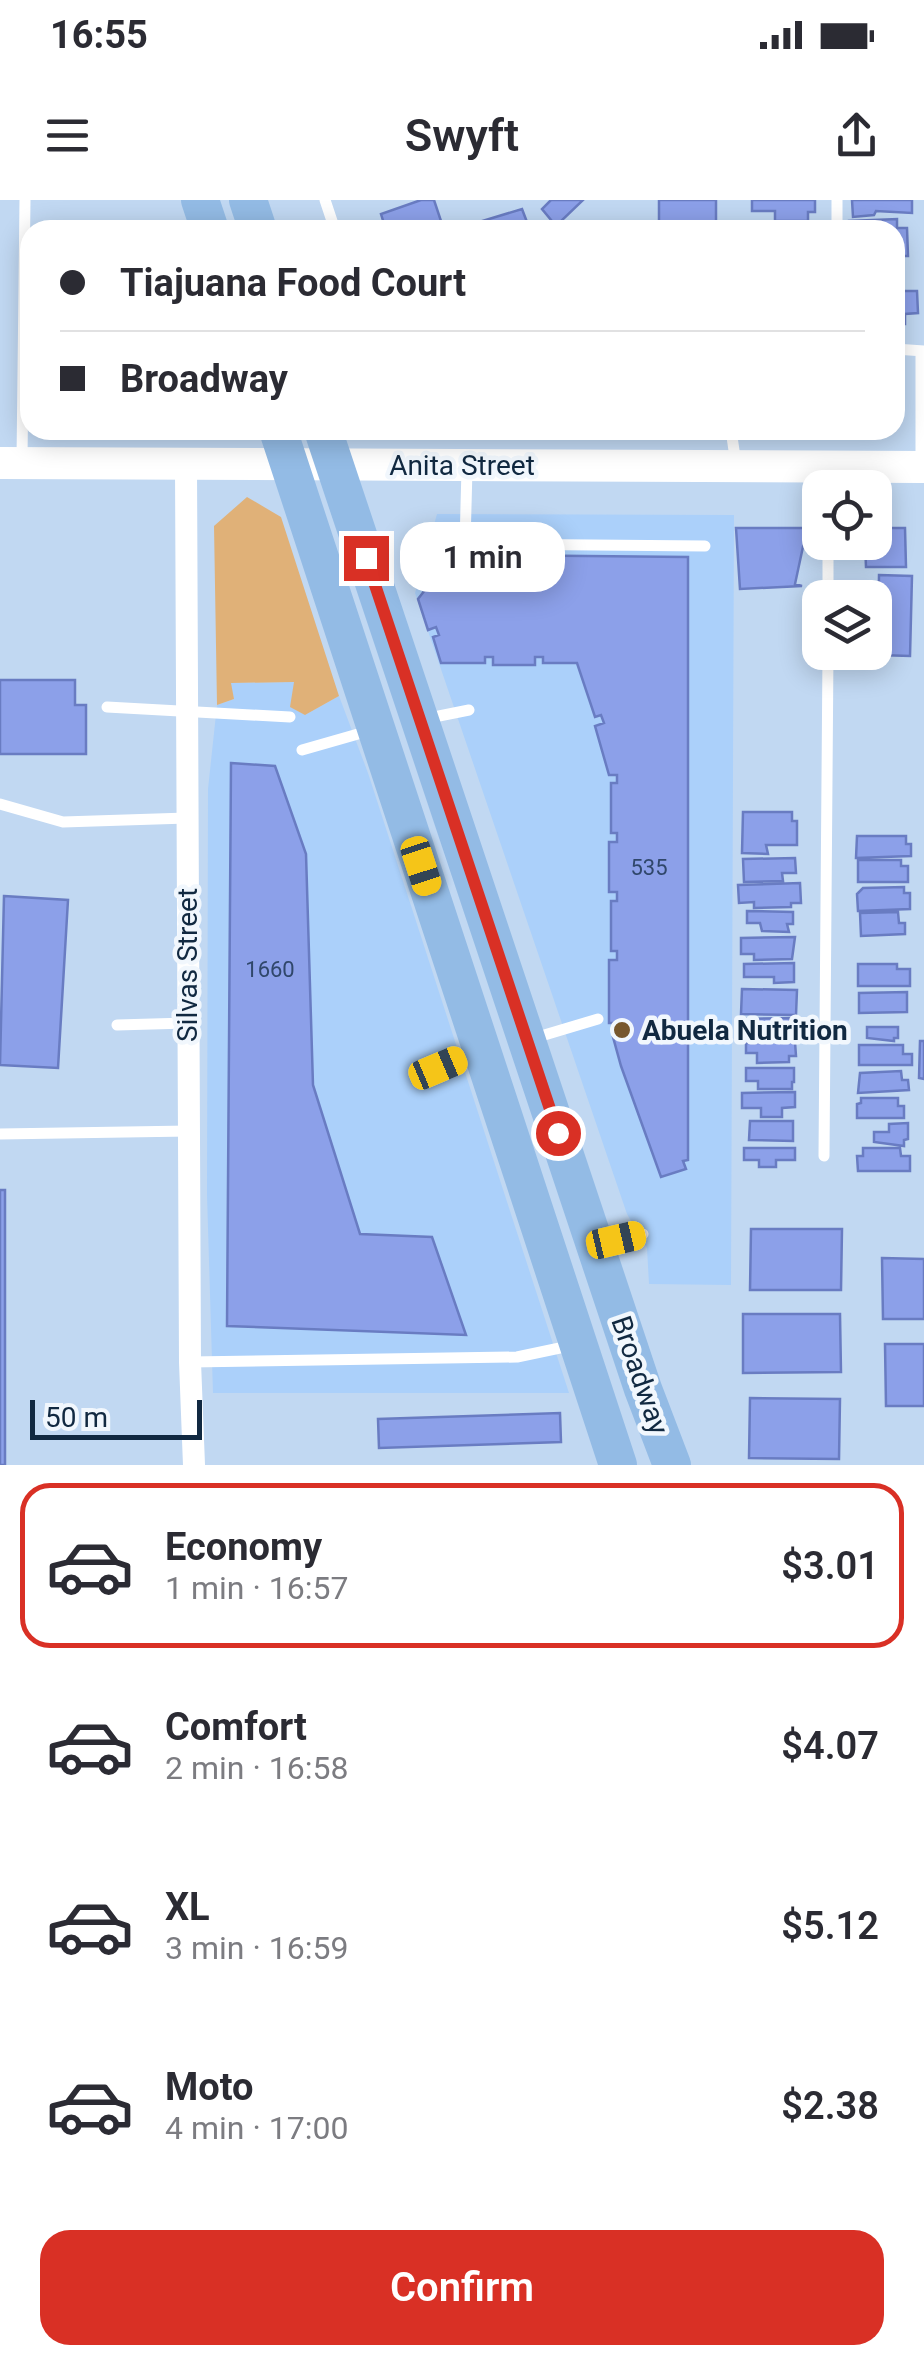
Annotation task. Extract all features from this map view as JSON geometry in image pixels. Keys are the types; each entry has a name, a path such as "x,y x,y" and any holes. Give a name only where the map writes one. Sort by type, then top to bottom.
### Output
{"main road":[{"name":"Broadway","path":"281,440 614,1464"},
{"name":"Broadway","path":"327,440 672,1465"},
{"path":"480,1050 527,1040"}],"street":[{"name":"Anita Street","path":"11,463 736,464 829,471 922,468"},
{"name":"Silvas Street","path":"186,466 187,1023 194,1465"}],"lane":[{"path":"922,351 922,468"},
{"path":"11,463 20,422"},
{"path":"732,440 736,464"},
{"path":"467,465 465,544 705,546"},
{"path":"824,1156 828,670"},
{"path":"108,707 290,717"},
{"path":"420,720 469,710"},
{"path":"302,750 376,728"},
{"path":"0,804 63,822 187,818"},
{"path":"527,1040 598,1019"},
{"path":"118,1025 187,1023"},
{"path":"418,1076 480,1050"},
{"path":"0,1134 189,1130"},
{"path":"595,1244 643,1234"},
{"path":"190,1362 517,1357 577,1345"}],"shaded area":[{"path":"247,497 281,517 339,696 305,715 290,707 294,682 231,683 234,699 217,705 214,526"},
{"path":"437,514 734,515 731,1285 649,1284 647,1248 627,1214 415,593"},
{"path":"295,682 305,715 339,696 368,773 569,1393 213,1393 207,1195 208,789 217,705 234,699 230,683"}],"building":[{"path":"421,200 434,200 441,220 383,220 381,214"},
{"path":"551,200 583,200 562,220 551,220 542,209"},
{"path":"659,200 716,200 716,220 659,220"},
{"path":"752,200 815,200 815,212 808,212 808,220 775,220 775,211 752,211"},
{"path":"852,200 912,200 912,213 876,211 874,215 853,217"},
{"path":"522,209 526,220 486,220"},
{"path":"905,228 907,228 905,256"},
{"path":"905,291 917,291 918,313 905,314"},
{"path":"736,528 802,528 795,584 802,586 740,589"},
{"path":"892,528 905,528 906,567 866,567 866,560 892,560"},
{"path":"455,557 688,557 688,1160 683,1161 686,1169 661,1177 621,1066 613,1037 619,1035 617,1023 609,1023 609,960 617,960 617,951 611,951 611,901 617,901 617,892 609,892 609,842 617,842 617,833 611,833 611,783 617,783 617,775 609,775 595,726 604,723 601,715 595,717 577,663 543,663 543,657 535,657 535,665 493,665 493,657 485,657 485,663 441,663 433,637 439,635 436,627 428,630 418,599 432,581 439,587 444,580 440,577"},
{"path":"879,575 912,576 910,656 892,655 892,580 879,580"},
{"path":"0,680 75,680 75,705 86,705 86,754 0,754"},
{"path":"231,763 275,766 306,854 313,1085 360,1234 432,1237 466,1335 227,1326"},
{"path":"743,812 792,812 792,821 797,821 797,845 766,845 768,854 742,853"},
{"path":"857,836 906,836 911,856 856,858"},
{"path":"795,858 796,873 782,873 783,881 744,882 743,859"},
{"path":"858,860 901,860 901,866 908,866 908,882 858,882"},
{"path":"800,883 801,903 791,903 791,907 754,908 754,902 739,903 738,885"},
{"path":"904,887 904,893 910,893 910,909 858,911 857,894 863,888"},
{"path":"4,896 68,900 58,1068 0,1065"},
{"path":"747,911 793,912 793,924 787,924 789,932 762,931 760,923 747,923"},
{"path":"898,912 899,923 905,923 905,934 861,936 860,913"},
{"path":"795,937 792,959 754,960 754,954 741,954 741,938"},
{"path":"794,963 794,982 744,977 744,964"},
{"path":"858,964 897,964 897,969 910,969 910,986 858,986"},
{"path":"742,989 797,990 796,1015 741,1014"},
{"path":"907,992 907,1012 859,1013 859,993"},
{"path":"794,1018 794,1032 788,1032 788,1039 768,1039 768,1031 741,1031 741,1019"},
{"path":"867,1027 898,1027 898,1038 867,1038"},
{"path":"920,1041 924,1041 924,1079 919,1078"},
{"path":"795,1042 796,1056 789,1056 789,1062 757,1063 757,1053 746,1053 746,1043"},
{"path":"859,1045 903,1045 903,1054 912,1054 912,1065 859,1065"},
{"path":"746,1068 794,1068 792,1089 758,1089 758,1081 746,1081"},
{"path":"901,1071 909,1090 858,1093 860,1073"},
{"path":"795,1092 795,1107 782,1108 782,1117 761,1117 761,1108 742,1108 742,1093"},
{"path":"861,1098 898,1098 898,1106 904,1106 904,1118 857,1118"},
{"path":"750,1121 793,1121 793,1141 749,1140"},
{"path":"908,1123 904,1146 874,1142 874,1132 889,1132 889,1124"},
{"path":"744,1148 795,1148 795,1160 776,1160 776,1167 759,1167 759,1160 744,1160"},
{"path":"863,1148 900,1148 901,1156 910,1156 910,1171 858,1171 857,1156 863,1156"},
{"path":"0,1190 5,1190 5,1465 0,1465"},
{"path":"751,1229 842,1229 841,1290 750,1290"},
{"path":"882,1258 924,1259 924,1319 883,1319"},
{"path":"743,1314 840,1314 841,1372 743,1373"},
{"path":"885,1344 924,1344 924,1406 886,1406"},
{"path":"750,1398 840,1399 839,1459 749,1458"},
{"path":"560,1413 561,1442 379,1448 378,1419"}],"place":[{"name":"Abuela Nutrition","path":"622,1030"}],"route":[{"path":"366,558 558,1133"}]}
